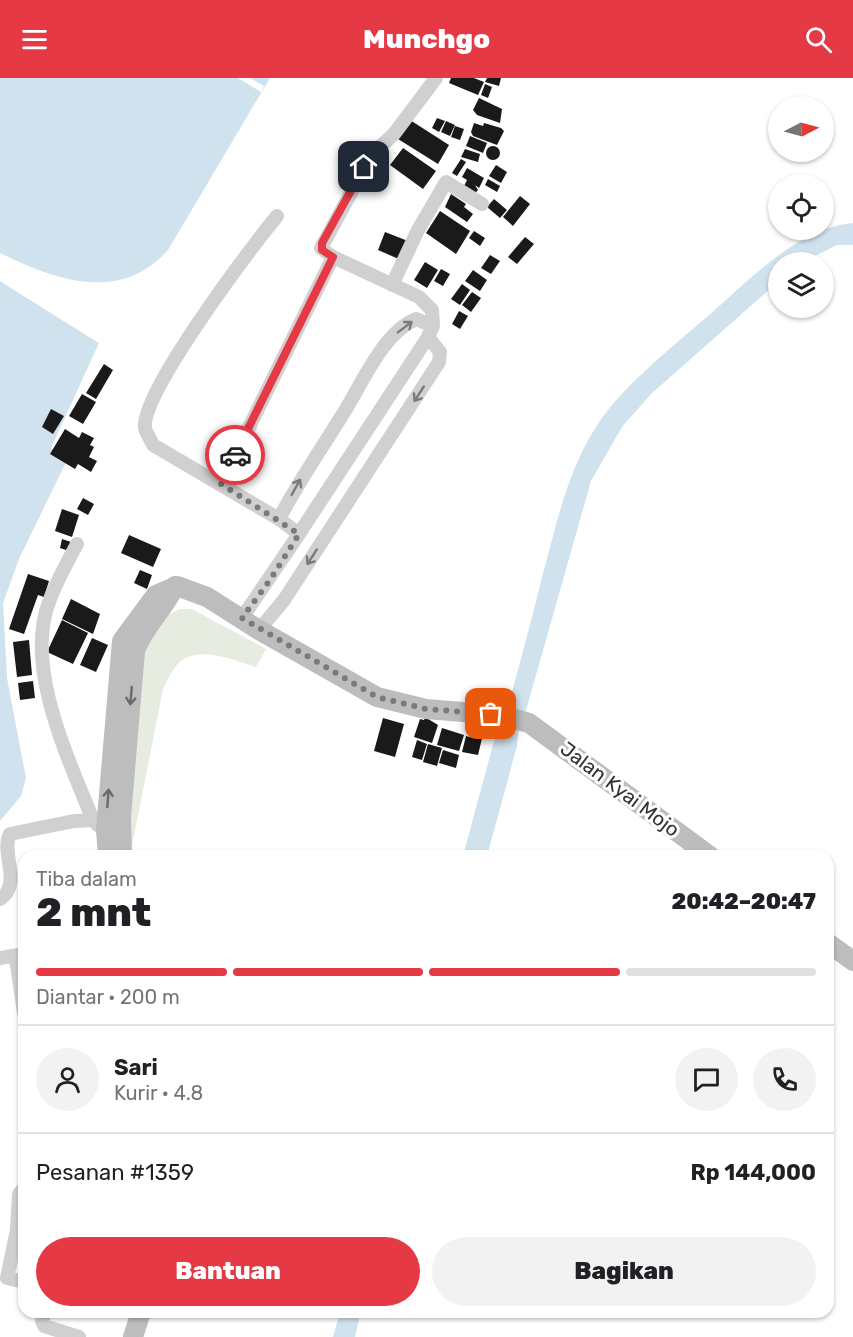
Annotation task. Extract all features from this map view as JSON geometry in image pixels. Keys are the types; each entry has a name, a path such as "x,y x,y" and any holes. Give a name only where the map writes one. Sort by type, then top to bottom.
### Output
{"main road":[{"path":"108,850 106,827 128,646 156,595 175,586 207,597 259,630"},
{"name":"Jalan Kyai Mojo","path":"259,630 377,697 426,709 500,715 530,723 702,850"},
{"path":"106,827 119,850"},
{"path":"834,947 853,961"},
{"path":"133,1337 139,1318"}],"street":[{"path":"242,618 270,580 430,332 432,310 419,297 333,257 322,250 322,243 372,154 394,134 436,78"},
{"path":"392,285 418,230 446,182 482,204"},
{"path":"277,216 228,277 150,405 145,428 153,445 279,519 299,534"},
{"path":"221,484 333,257"},
{"path":"259,630 284,600 440,362 440,352 430,332 416,319 405,324 391,339 367,372 343,415 298,482 279,519"},
{"path":"77,544 48,603 43,654 57,730 106,827"},
{"path":"0,899 7,894 8,888 4,854 6,838 10,834 74,821 106,827"},
{"path":"0,958 18,955"},
{"path":"18,957 16,958 18,972"},
{"path":"18,1206 7,1278 18,1281"},
{"path":"43,1318 45,1326 79,1337"}],"shaded area":[{"path":"180,609 192,609 266,649 256,667 225,657 203,654 192,655 175,667 163,689 131,850 128,850 123,833 142,652 168,615"}],"water":[{"path":"0,78 270,78 168,250 149,267 129,277 108,282 87,282 43,272 0,253"},
{"path":"853,223 853,245 837,245 823,252 784,252 803,240 834,240 834,226"},
{"path":"768,263 768,291 651,394 622,427 591,481 525,714 519,724 517,746 489,850 465,850 494,741 506,715 560,510 581,453 614,402 644,371"},
{"path":"0,281 99,343 51,448 66,462 19,559 3,603 7,678 26,778 21,796 0,821"},
{"path":"338,1318 359,1318 355,1337 333,1337"}],"pier":[{"path":"238,78 250,78 264,86 261,92"},
{"path":"0,278 100,340 99,343 0,281"}],"building":[{"path":"451,78 474,78 484,82 478,95 449,83"},
{"path":"487,78 501,78 499,86 485,82"},
{"path":"485,84 492,87 488,98 481,95"},
{"path":"479,98 502,109 500,123 477,115 473,110"},
{"path":"437,118 445,121 439,132 432,128"},
{"path":"410,120 449,145 438,164 398,139"},
{"path":"446,121 455,125 450,136 441,132"},
{"path":"474,123 483,126 484,123 501,128 504,131 497,145 473,136 471,132"},
{"path":"455,126 464,129 460,140 451,137"},
{"path":"470,136 487,143 483,153 466,146"},
{"path":"490,146 496,146 500,153 496,160 490,160 486,156 486,150"},
{"path":"403,148 436,171 423,189 390,165"},
{"path":"465,149 480,154 478,162 461,157"},
{"path":"461,159 466,162 457,176 452,173"},
{"path":"496,165 507,172 501,183 489,176"},
{"path":"467,168 484,178 479,188 475,185 478,190 468,201 464,186 467,180 462,177"},
{"path":"488,179 500,186 497,192 485,185"},
{"path":"451,194 466,204 464,207 473,214 467,222 445,207"},
{"path":"520,196 530,204 513,226 503,217"},
{"path":"494,199 507,210 500,218 487,207"},
{"path":"440,211 470,231 456,254 426,233"},
{"path":"474,231 485,238 480,246 469,238"},
{"path":"385,232 408,241 401,260 378,250"},
{"path":"525,237 534,244 517,264 508,257"},
{"path":"490,255 500,261 491,274 481,268"},
{"path":"425,262 438,270 427,288 414,280"},
{"path":"441,269 450,274 443,286 434,281"},
{"path":"473,270 487,280 480,291 465,281"},
{"path":"462,284 470,290 460,305 451,299"},
{"path":"472,292 481,298 471,312 462,305"},
{"path":"459,311 468,316 460,329 452,324"},
{"path":"104,364 113,370 96,399 86,393"},
{"path":"82,394 96,402 83,424 69,416"},
{"path":"51,409 64,416 53,434 42,427"},
{"path":"65,429 79,438 82,432 94,438 90,445 94,447 89,457 97,461 91,472 78,464 75,469 50,454"},
{"path":"83,498 94,504 88,515 77,509"},
{"path":"62,509 79,515 72,537 55,531"},
{"path":"129,535 161,549 153,567 121,553"},
{"path":"62,539 74,543 72,552 60,548"},
{"path":"140,570 152,575 147,589 134,583"},
{"path":"28,574 49,581 44,597 38,595 24,634 9,629"},
{"path":"71,599 100,614 93,634 62,619"},
{"path":"62,620 88,633 73,664 47,652"},
{"path":"92,638 108,645 96,672 80,665"},
{"path":"29,640 32,675 17,677 13,642"},
{"path":"33,681 35,698 20,700 18,683"},
{"path":"425,717 438,725 432,743 414,737 420,719 424,720"},
{"path":"383,718 404,724 395,757 374,751"},
{"path":"442,728 464,735 459,751 437,745"},
{"path":"476,728 484,730 478,755 462,752 466,736 473,738"},
{"path":"417,740 427,744 422,760 412,757"},
{"path":"428,744 442,748 437,766 423,762"},
{"path":"443,750 459,755 456,768 439,763"}],"way so far":[{"path":"235,455 221,484 279,519 299,534 270,580 242,618 377,697 426,709 491,714"}],"route":[{"path":"235,455 333,257 322,250 322,243 364,167"}]}
